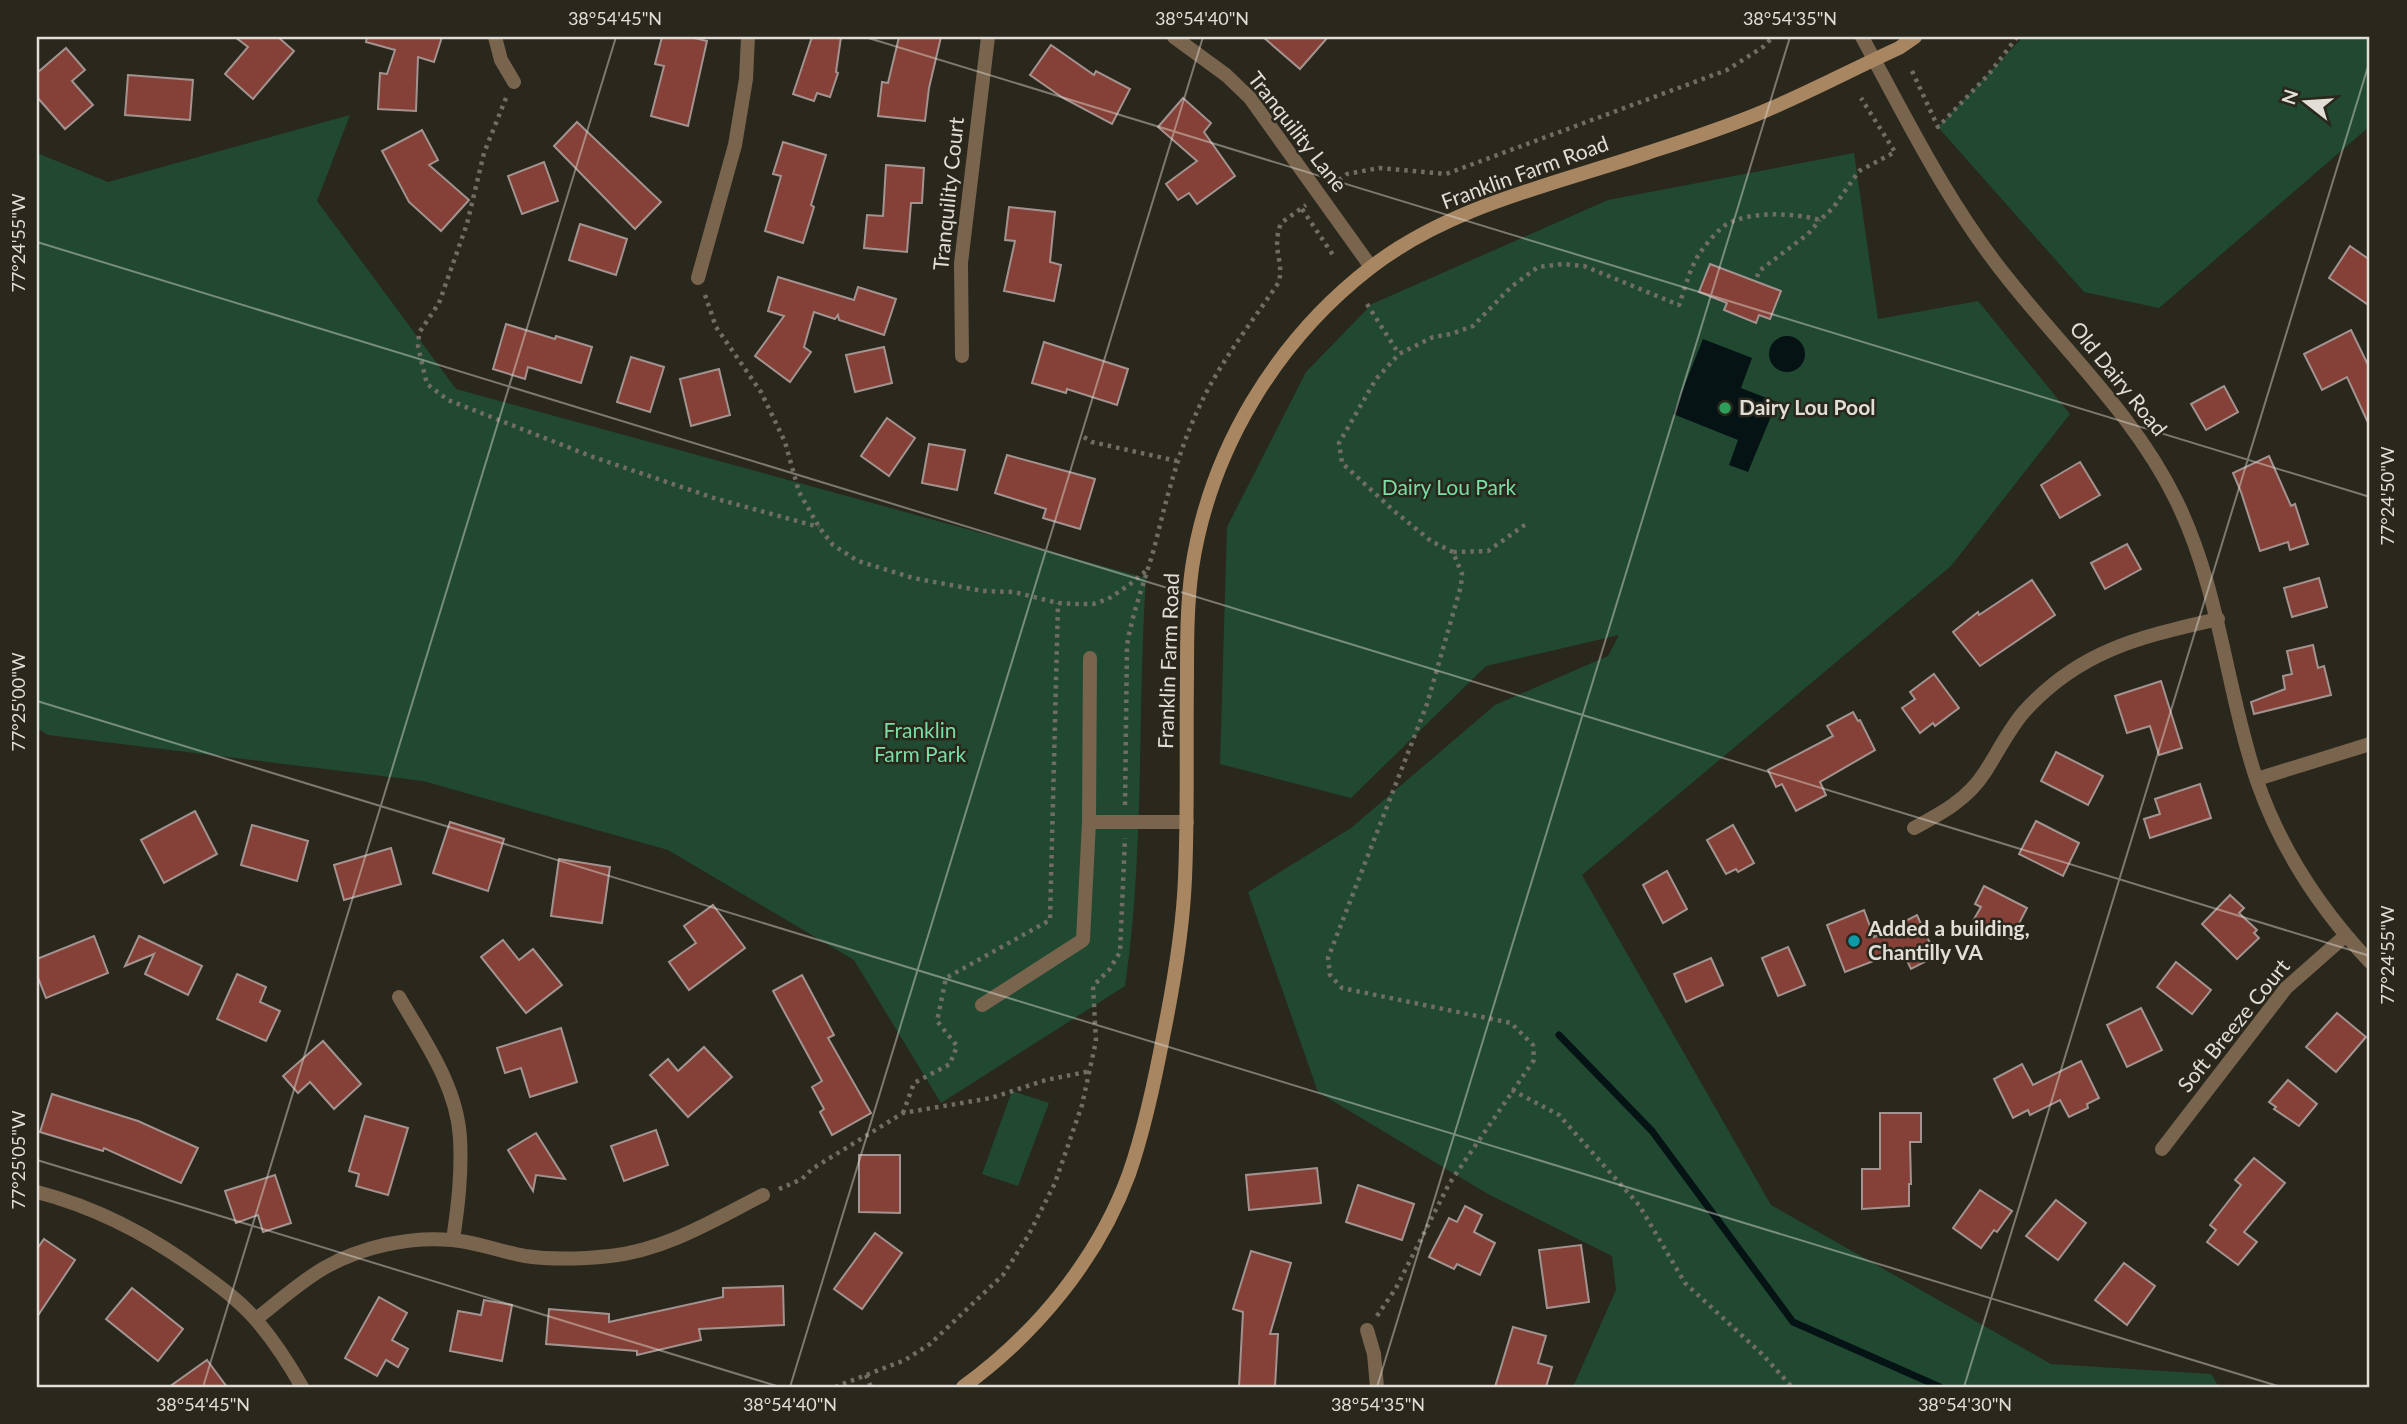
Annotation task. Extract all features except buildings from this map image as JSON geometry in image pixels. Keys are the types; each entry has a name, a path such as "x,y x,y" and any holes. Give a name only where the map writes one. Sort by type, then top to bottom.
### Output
{"main road":[{"name":"Franklin Farm Road","path":"963,1387 1024,1335 1050,1308 1085,1260 1114,1209 1129,1174 1152,1093 1170,1002 1185,885 1188,628 1193,567 1209,500 1227,452 1249,407 1268,377 1300,334 1334,300 1371,267 1415,239 1456,218 1513,195 1647,153 1765,111 1899,48 1915,37"}],"street":[{"path":"495,37 500,60 514,82"},
{"path":"698,278 735,145 746,79 748,37"},
{"name":"Tranquility Court","path":"962,356 961,263 988,37"},
{"name":"Tranquility Lane","path":"1174,37 1226,75 1250,98 1371,267"},
{"name":"Old Dairy Road","path":"1862,37 1917,142 1974,233 2009,281 2120,410 2151,454 2177,502 2195,544 2218,619 2257,779 2272,819 2295,865 2314,895 2345,936 2370,962"},
{"path":"1914,828 1945,812 1964,796 1984,774 2000,744 2023,714 2050,687 2070,672 2102,652 2137,638 2218,619"},
{"path":"982,1005 1083,940 1089,822 1090,658"},
{"path":"2257,779 2370,744"},
{"path":"1089,822 1125,824 1187,821"},
{"name":"Soft Breeze Court","path":"2162,1149 2286,988 2345,936"},
{"path":"399,997 440,1069 454,1107 460,1136 461,1179 453,1240"},
{"path":"37,1192 90,1209 125,1224 174,1253 230,1294 256,1319 302,1387"},
{"path":"256,1319 323,1269 349,1256 379,1246 423,1239 453,1240 525,1256 569,1259 613,1256 684,1236 763,1195"},
{"path":"1367,1329 1374,1354 1377,1387"}],"path":[{"path":"835,1387 905,1360 930,1344 1003,1275 1028,1236 1055,1183 1091,1071 1096,1041 1093,986 1109,970 1120,952 1127,645 1177,461 1215,376 1279,282 1281,275 1275,245 1281,223 1347,174 1379,169 1446,174 1727,70 1763,47 1773,37"},
{"path":"1912,71 1938,127 1989,74 2017,37"},
{"path":"514,82 494,123 467,224 439,303 419,333 418,347 427,384 448,400 593,457 717,499 819,527"},
{"path":"1756,277 1759,271 1808,234 1833,208 1859,171 1895,152 1861,98"},
{"path":"1302,209 1333,255"},
{"path":"1526,524 1488,551 1452,552 1431,541 1342,463 1339,443 1376,379 1399,354 1433,337 1473,326 1511,287 1538,267 1563,264 1584,266 1679,305 1700,251 1727,223 1773,215 1799,214 1820,220"},
{"path":"698,278 716,327 761,392 785,442 799,492 833,545 858,561 913,578 983,591 1014,592 1058,603 1093,604 1108,599 1147,569"},
{"path":"1367,304 1399,354"},
{"path":"1084,437 1092,442 1177,461"},
{"path":"1367,1329 1396,1288 1449,1184 1534,1060 1533,1045 1511,1023 1342,988 1330,975 1328,958 1427,704 1461,586 1462,574 1452,552"},
{"path":"903,1113 914,1083 950,1064 957,1046 937,1021 946,978 1050,920 1058,603"},
{"path":"763,1195 802,1179 903,1113 991,1098 1046,1080 1091,1071"},
{"path":"1512,1090 1559,1115 1639,1205 1685,1283 1792,1387"},
{"path":"866,1375 871,1387"}],"green space":[{"path":"2023,37 2370,37 2370,126 2159,308 2084,292 1938,127"},
{"name":"Franklin Farm Park","path":"350,115 317,201 456,389 1146,578 1138,833 1125,986 941,1103 854,960 668,850 423,781 48,735 37,728 37,153 108,182"},
{"name":"Dairy Lou Park","path":"1854,153 1878,319 1978,301 2070,414 1951,566 1582,875 1771,1205 2051,1364 2211,1374 2219,1387 1573,1387 1616,1290 1612,1256 1488,1194 1318,1092 1248,892 1351,828 1495,705 1608,656 1619,635 1486,666 1351,798 1220,764 1227,527 1306,372 1372,304 1608,200"},
{"path":"1012,1091 1049,1103 1018,1186 982,1174"}],"shaded area":[{"name":"Dairy Lou Pool","path":"1787,336 1800,341 1805,354 1800,367 1787,372 1774,367 1769,354 1774,341"},
{"name":"Dairy Lou Pool","path":"1703,339 1752,358 1741,388 1777,402 1748,472 1729,465 1738,440 1673,414"}],"waterway":[{"path":"1559,1035 1652,1131 1793,1322 1940,1387"}],"place":[{"name":"Dairy Lou Pool","path":"1725,408"},
{"name":"Added a building, Chantilly VA","path":"1854,941"}]}
